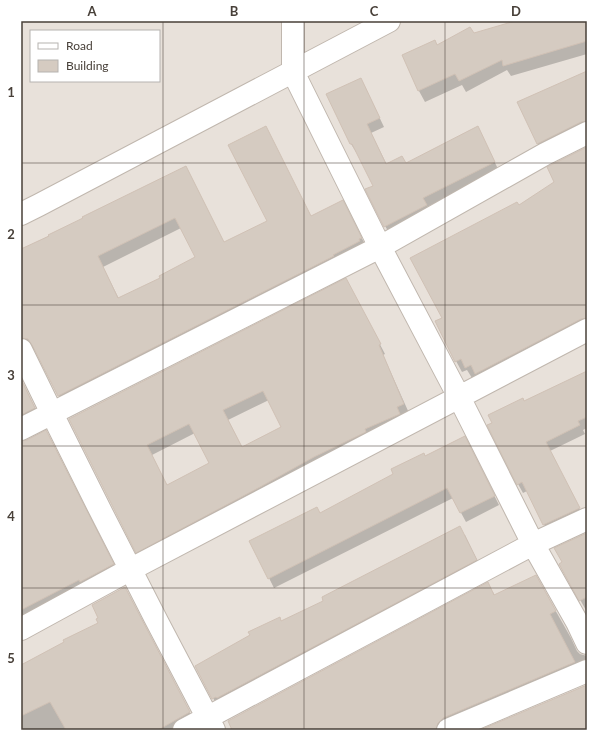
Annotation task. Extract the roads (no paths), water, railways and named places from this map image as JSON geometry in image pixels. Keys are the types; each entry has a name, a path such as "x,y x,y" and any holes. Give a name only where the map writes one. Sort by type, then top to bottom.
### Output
{"street":[{"path":"293,21 293,72 380,247 459,397 533,544 577,622 587,643"},
{"path":"21,214 389,21"},
{"path":"21,429 380,247 545,154 587,133"},
{"path":"21,629 587,330"},
{"path":"21,350 210,724"},
{"path":"184,730 210,724 533,544 587,519"},
{"path":"448,730 587,671"}]}
